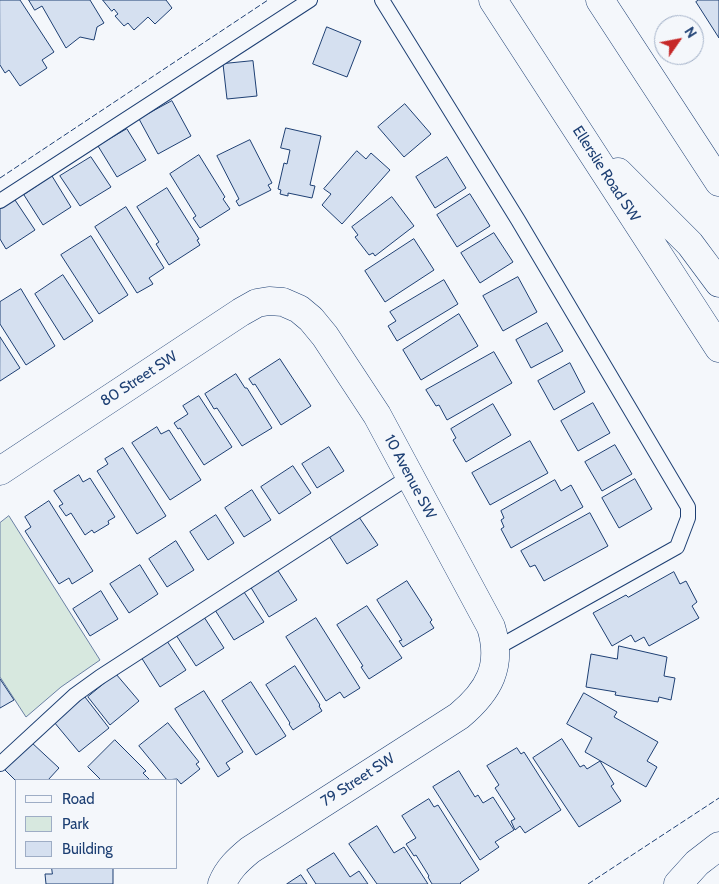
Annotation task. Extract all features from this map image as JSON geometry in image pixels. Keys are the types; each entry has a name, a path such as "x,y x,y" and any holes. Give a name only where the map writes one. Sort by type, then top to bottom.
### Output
{"street":[{"name":"Ellerslie Road SW","path":"493,0 719,348"},
{"path":"600,0 719,182"},
{"path":"578,132 690,244 719,283"},
{"name":"80 Street SW","path":"0,471 241,312 257,303 269,301 283,302"},
{"name":"10 Avenue SW","path":"283,302 299,309 311,319 325,336 377,415 491,627 494,662"},
{"name":"79 Street SW","path":"222,884 237,860 250,850 459,716 476,702 494,662"},
{"path":"678,884 702,858 719,846"}],"lane":[{"path":"0,201 310,0"},
{"path":"382,0 518,220 688,507 688,518 677,547 494,662"},
{"path":"0,764 76,695 100,677 409,477"}],"green space":[{"path":"9,516 100,660 61,687 26,717 0,677 0,523"}],"building":[{"path":"0,0 20,0 54,52 42,60 47,68 20,86 9,70 5,73 0,65"},
{"path":"29,0 90,0 104,23 97,27 94,40 80,37 66,48 42,6 35,10"},
{"path":"103,0 166,0 172,8 155,24 148,17 134,30 128,23 124,26 115,16 118,14 114,9 112,11"},
{"path":"699,0 719,0 719,38 696,2"},
{"path":"327,27 361,41 347,77 313,64"},
{"path":"253,61 257,96 227,99 223,64"},
{"path":"172,101 191,136 158,154 139,119"},
{"path":"405,104 431,134 404,157 378,127"},
{"path":"286,128 321,136 310,185 315,186 312,198 288,193 288,196 280,194 281,190 278,189 284,163 287,164 290,150 281,148"},
{"path":"127,129 146,160 117,177 98,146"},
{"path":"250,140 272,183 268,185 271,190 239,206 236,201 239,199 217,156"},
{"path":"357,151 366,159 371,153 390,170 342,224 322,205 331,194 324,189"},
{"path":"199,155 225,197 223,199 230,209 200,228 193,218 196,216 170,174"},
{"path":"91,157 111,187 80,206 60,176"},
{"path":"447,157 466,188 435,208 416,177"},
{"path":"52,176 71,207 43,225 24,195"},
{"path":"167,188 199,239 197,240 200,245 169,265 156,244 159,242 137,207"},
{"path":"470,194 490,226 457,247 437,215"},
{"path":"392,197 414,226 375,256 373,253 369,255 355,237 358,235 352,227"},
{"path":"15,200 35,230 6,249 0,239 0,209"},
{"path":"126,207 164,268 149,278 153,284 137,293 95,227"},
{"path":"494,233 513,262 480,283 461,253"},
{"path":"91,236 128,295 99,314 61,255"},
{"path":"414,239 434,270 385,302 365,271"},
{"path":"63,275 93,321 64,340 35,294"},
{"path":"518,277 537,312 503,331 483,296"},
{"path":"444,280 458,304 397,341 388,326 396,321 390,312"},
{"path":"21,289 55,346 26,365 0,324 0,302"},
{"path":"459,314 478,346 421,380 403,350"},
{"path":"547,323 563,351 531,368 516,340"},
{"path":"0,337 20,368 0,381"},
{"path":"494,352 512,383 447,420 439,405 436,406 426,390"},
{"path":"280,359 311,406 281,425 255,384 253,385 249,379"},
{"path":"570,363 585,392 554,410 538,381"},
{"path":"236,374 272,428 242,446 217,408 214,409 205,394"},
{"path":"199,396 232,447 204,465 180,428 178,429 174,423 188,414 183,406"},
{"path":"593,403 610,433 578,451 561,421"},
{"path":"493,404 511,435 466,462 453,440 456,438 451,429"},
{"path":"157,427 161,434 169,430 201,480 170,500 132,443"},
{"path":"530,441 548,473 490,505 472,473"},
{"path":"615,445 632,474 602,491 585,462"},
{"path":"329,447 344,471 317,488 302,464"},
{"path":"123,448 166,516 137,534 97,471 108,464 105,459"},
{"path":"293,466 311,493 279,514 261,487"},
{"path":"79,475 83,482 90,478 115,517 108,521 109,524 94,533 92,530 85,535 71,513 66,516 59,506 63,504 54,491"},
{"path":"635,479 652,509 619,528 602,498"},
{"path":"555,480 561,491 571,485 583,507 511,548 501,529 504,527 501,520 504,518 501,511"},
{"path":"252,490 271,520 244,537 225,508"},
{"path":"49,501 93,571 72,584 69,578 59,584 25,531 31,527 25,517"},
{"path":"590,513 608,546 544,581 535,565 530,567 521,551"},
{"path":"216,515 234,543 208,560 190,532"},
{"path":"359,517 378,545 347,564 329,536"},
{"path":"176,541 194,570 167,587 149,559"},
{"path":"140,565 158,594 129,613 110,584"},
{"path":"277,569 297,600 269,617 250,586"},
{"path":"674,572 680,584 686,581 697,602 692,606 699,618 649,646 644,637 635,642 631,635 612,646 593,613 626,595 628,597"},
{"path":"407,581 432,620 430,622 434,628 403,647 399,641 402,640 377,600"},
{"path":"101,591 118,619 90,636 73,609"},
{"path":"244,592 264,622 234,640 215,610"},
{"path":"367,606 402,658 369,679 337,625"},
{"path":"204,617 224,648 196,666 176,635"},
{"path":"316,618 360,688 344,698 340,692 326,701 286,637"},
{"path":"167,641 186,670 160,687 141,657"},
{"path":"619,646 667,657 664,676 675,678 671,700 659,697 658,702 615,695 616,692 586,687 591,654 617,659"},
{"path":"295,666 322,711 293,730 266,685"},
{"path":"116,674 139,701 110,725 88,697"},
{"path":"0,679 14,700 0,708"},
{"path":"251,682 286,736 256,755 222,701"},
{"path":"204,691 243,752 226,763 230,769 218,777 175,709"},
{"path":"584,693 617,712 614,717 658,742 647,761 657,767 646,787 585,752 592,738 567,724"},
{"path":"85,697 109,728 79,752 54,722"},
{"path":"168,723 199,762 196,764 200,769 181,784 178,779 166,779 139,746"},
{"path":"562,739 580,767 584,765 587,769 600,761 614,784 611,786 621,801 579,827 533,758"},
{"path":"115,740 146,771 143,773 149,779 100,779 88,767"},
{"path":"31,742 59,768 49,779 15,780 5,770"},
{"path":"517,748 521,754 524,752 561,810 525,833 520,826 515,830 511,821 515,819 495,788 499,785 487,766"},
{"path":"459,771 475,797 478,795 483,803 493,797 514,830 495,842 499,847 480,860 433,787"},
{"path":"429,799 434,807 438,805 479,870 461,884 432,884 416,855 414,856 406,844 416,838 402,816"},
{"path":"377,826 394,853 404,847 428,884 377,884 349,844"},
{"path":"334,853 350,877 359,871 368,884 316,884 307,870"},
{"path":"52,869 113,869 113,884 46,884 45,874 52,874"},
{"path":"301,875 307,884 287,884"}],"fence":[{"path":"0,178 268,0"},
{"path":"588,884 719,798"}]}
